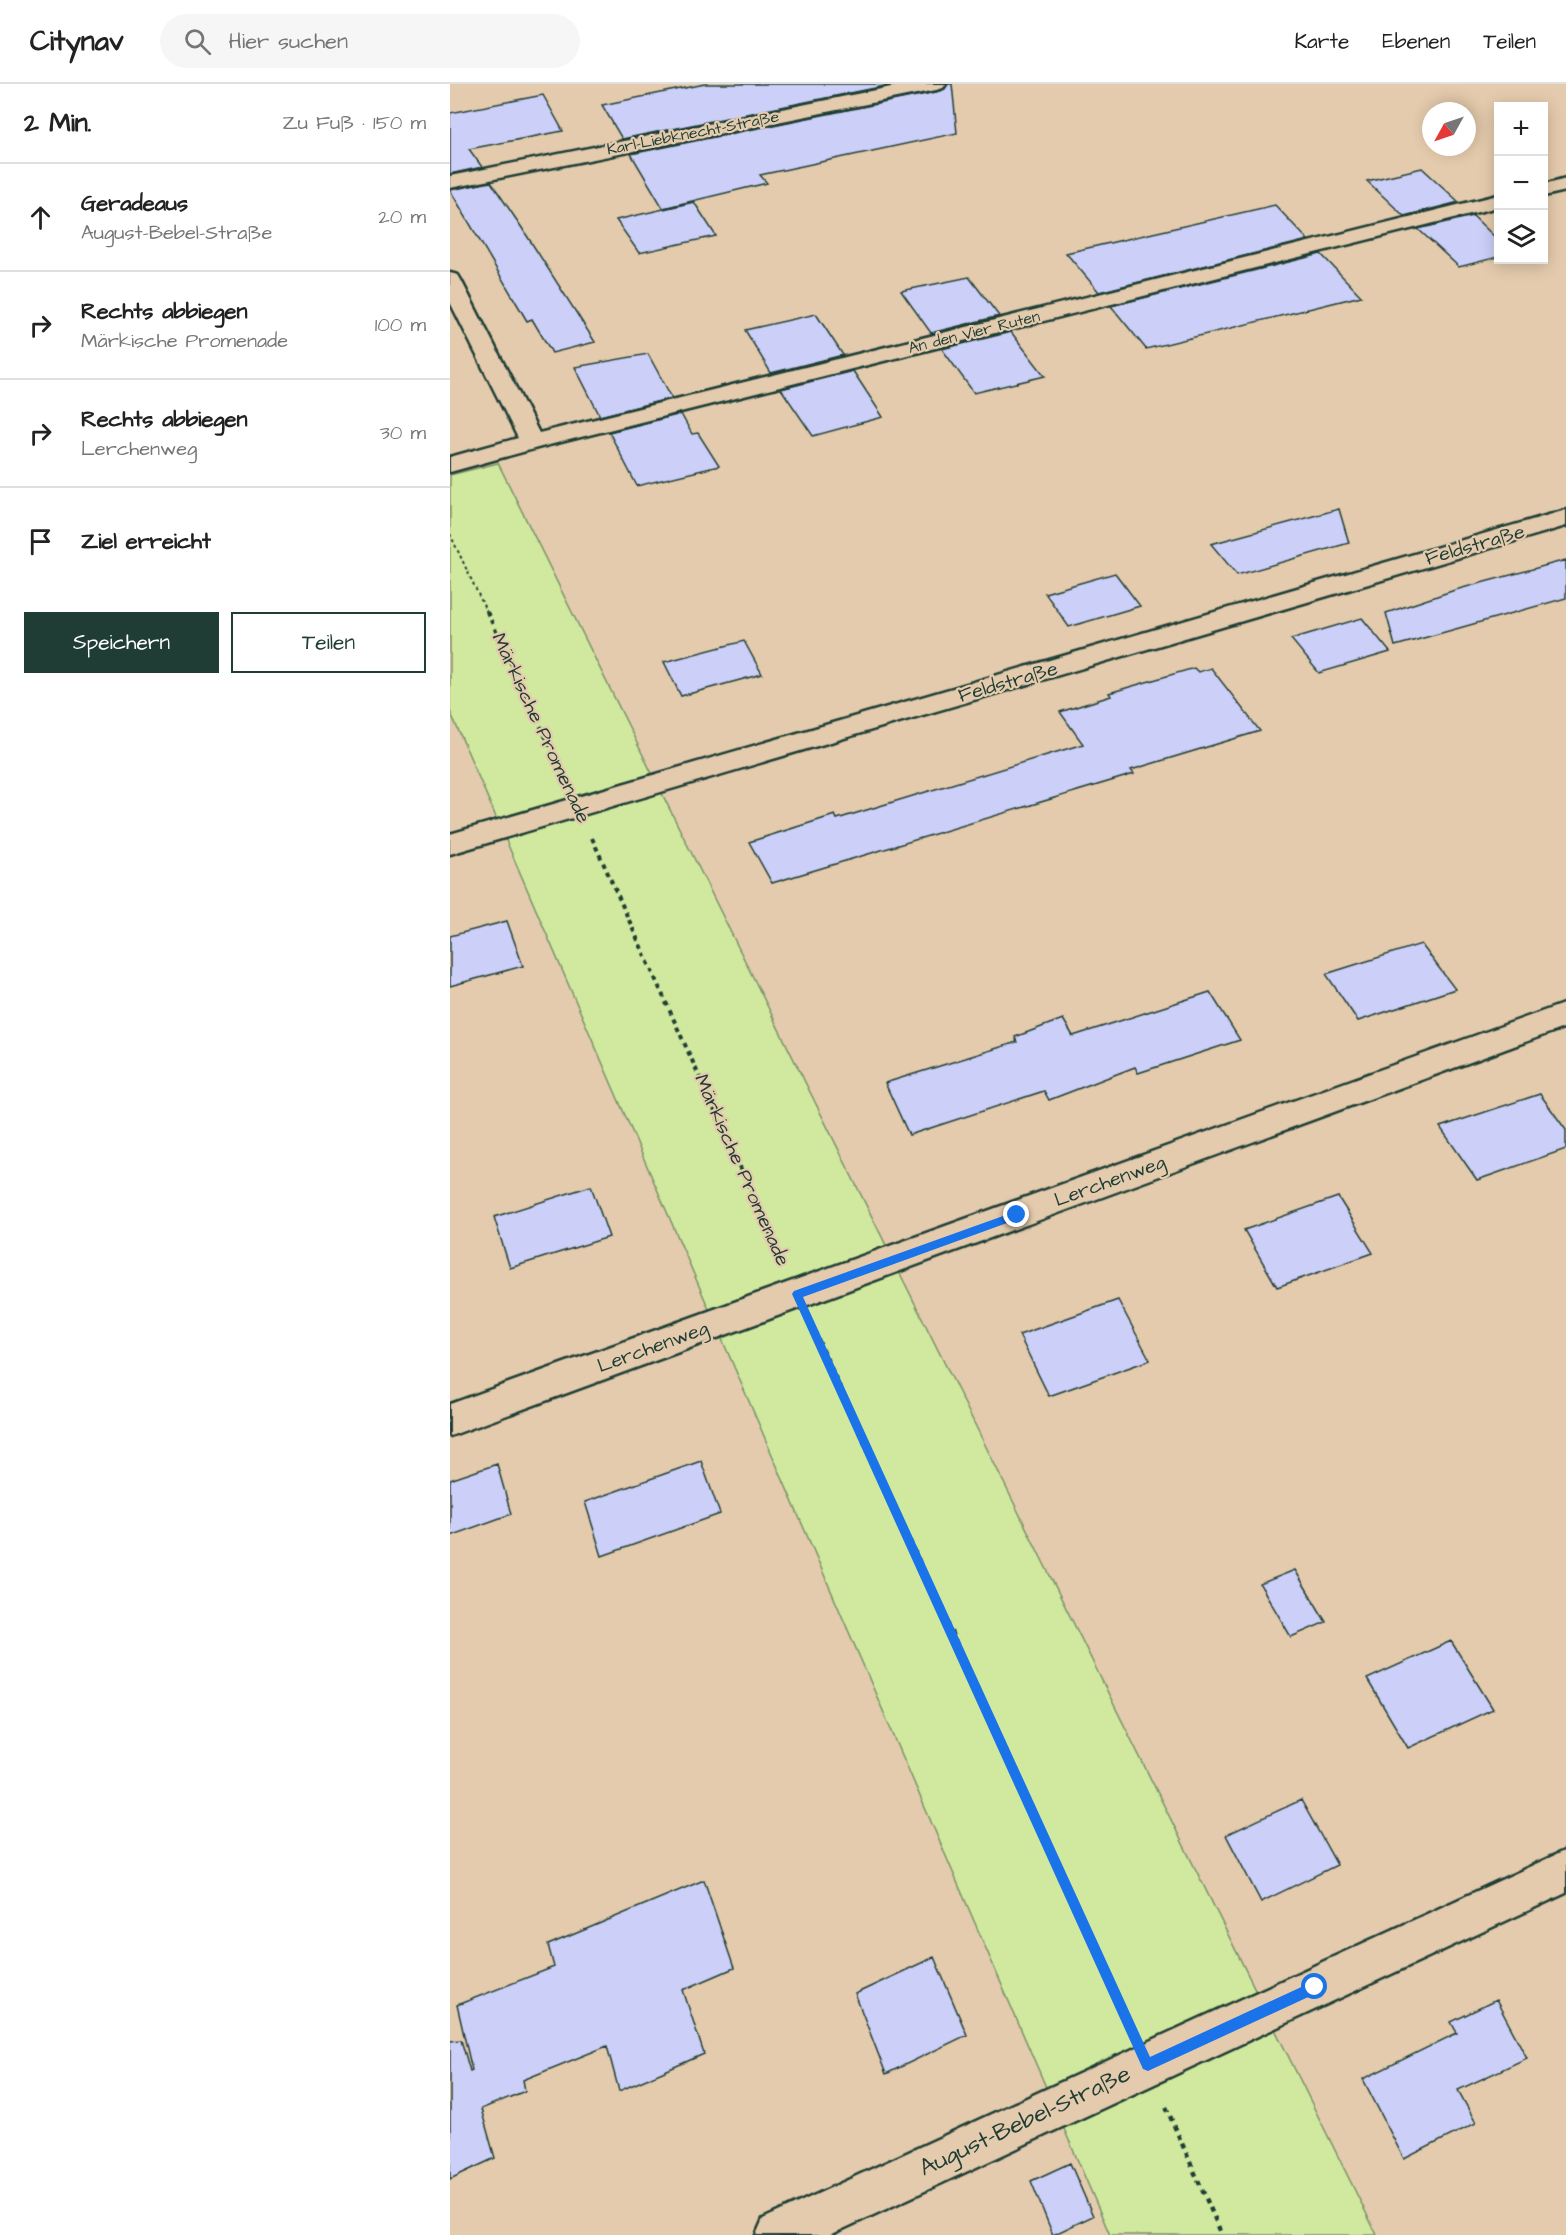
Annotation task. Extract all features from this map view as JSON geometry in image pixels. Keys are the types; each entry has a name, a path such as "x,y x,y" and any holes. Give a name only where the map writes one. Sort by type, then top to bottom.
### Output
{"street":[{"name":"Karl-Liebknecht-Straße","path":"450,182 936,84"},
{"path":"1548,189 1566,184"},
{"name":"An den Vier Ruten","path":"450,465 532,442 1494,202"},
{"path":"450,280 532,442"},
{"name":"Feldstraße","path":"450,844 1566,518"},
{"name":"Lerchenweg","path":"450,1419 1566,1015"},
{"name":"August-Bebel-Straße","path":"779,2235 1566,1871"}],"path":[{"name":"Märkische Promenade","path":"450,534 578,807 1148,2065 1222,2235"}],"green space":[{"path":"498,463 1377,2235 1110,2235 450,711 450,475"}],"building":[{"path":"705,84 895,84 622,139 602,105"},
{"path":"948,84 952,84 957,133 760,175 767,183 663,208 631,154 936,92 945,89"},
{"path":"543,95 563,131 469,149 482,167 450,174 450,113"},
{"path":"1422,168 1459,202 1404,216 1367,181"},
{"path":"491,182 595,342 552,353 532,319 527,321 450,190"},
{"path":"694,202 716,236 639,253 616,220"},
{"path":"1275,205 1308,240 1099,292 1066,253"},
{"path":"1473,216 1494,236 1494,258 1459,267 1418,229"},
{"path":"1321,254 1361,296 1146,349 1111,306"},
{"path":"969,277 999,316 931,333 901,291"},
{"path":"816,314 843,355 771,373 745,330"},
{"path":"1011,332 1045,376 974,393 942,349"},
{"path":"648,354 672,398 600,416 575,367"},
{"path":"853,371 883,417 813,436 781,389"},
{"path":"681,414 692,434 698,433 719,466 637,486 609,432"},
{"path":"1339,509 1349,543 1237,575 1211,544"},
{"path":"1566,560 1566,598 1395,646 1386,613 1455,590"},
{"path":"1115,573 1140,606 1069,627 1045,593"},
{"path":"1362,618 1390,652 1319,673 1291,639"},
{"path":"744,641 762,674 681,696 664,662"},
{"path":"1194,668 1198,672 1211,668 1260,731 1131,770 1134,774 772,883 749,842 835,815 837,819 1083,744 1060,712 1111,696 1109,693"},
{"path":"507,921 523,966 450,986 450,936"},
{"path":"1421,944 1455,989 1358,1021 1326,974"},
{"path":"1210,992 1240,1040 1138,1073 1135,1067 1049,1100 1044,1091 909,1135 885,1083 1017,1042 1015,1037 1063,1019 1073,1036"},
{"path":"1540,1094 1566,1130 1566,1149 1477,1180 1440,1127"},
{"path":"591,1186 609,1237 510,1268 494,1217"},
{"path":"1338,1197 1373,1253 1277,1287 1244,1230"},
{"path":"1118,1300 1150,1360 1049,1396 1019,1335"},
{"path":"701,1461 720,1514 602,1556 585,1502"},
{"path":"497,1464 511,1514 450,1536 450,1480"},
{"path":"1295,1570 1326,1622 1291,1637 1260,1584"},
{"path":"1451,1641 1493,1709 1408,1748 1367,1679"},
{"path":"1301,1800 1337,1865 1261,1902 1226,1835"},
{"path":"704,1880 734,1968 683,1990 704,2054 619,2091 607,2046 523,2080 525,2091 481,2109 495,2158 450,2179 450,2041 461,2040 470,2071 472,2070 457,2005 554,1967 548,1945"},
{"path":"934,1957 967,2035 886,2074 855,1994"},
{"path":"1496,2000 1527,2058 1458,2090 1476,2123 1404,2159 1363,2079 1457,2033 1451,2022"},
{"path":"1070,2163 1093,2216 1053,2235 1031,2181"}],"route":[{"path":"1017,1215 797,1294 1148,2065 1315,1987"}]}
